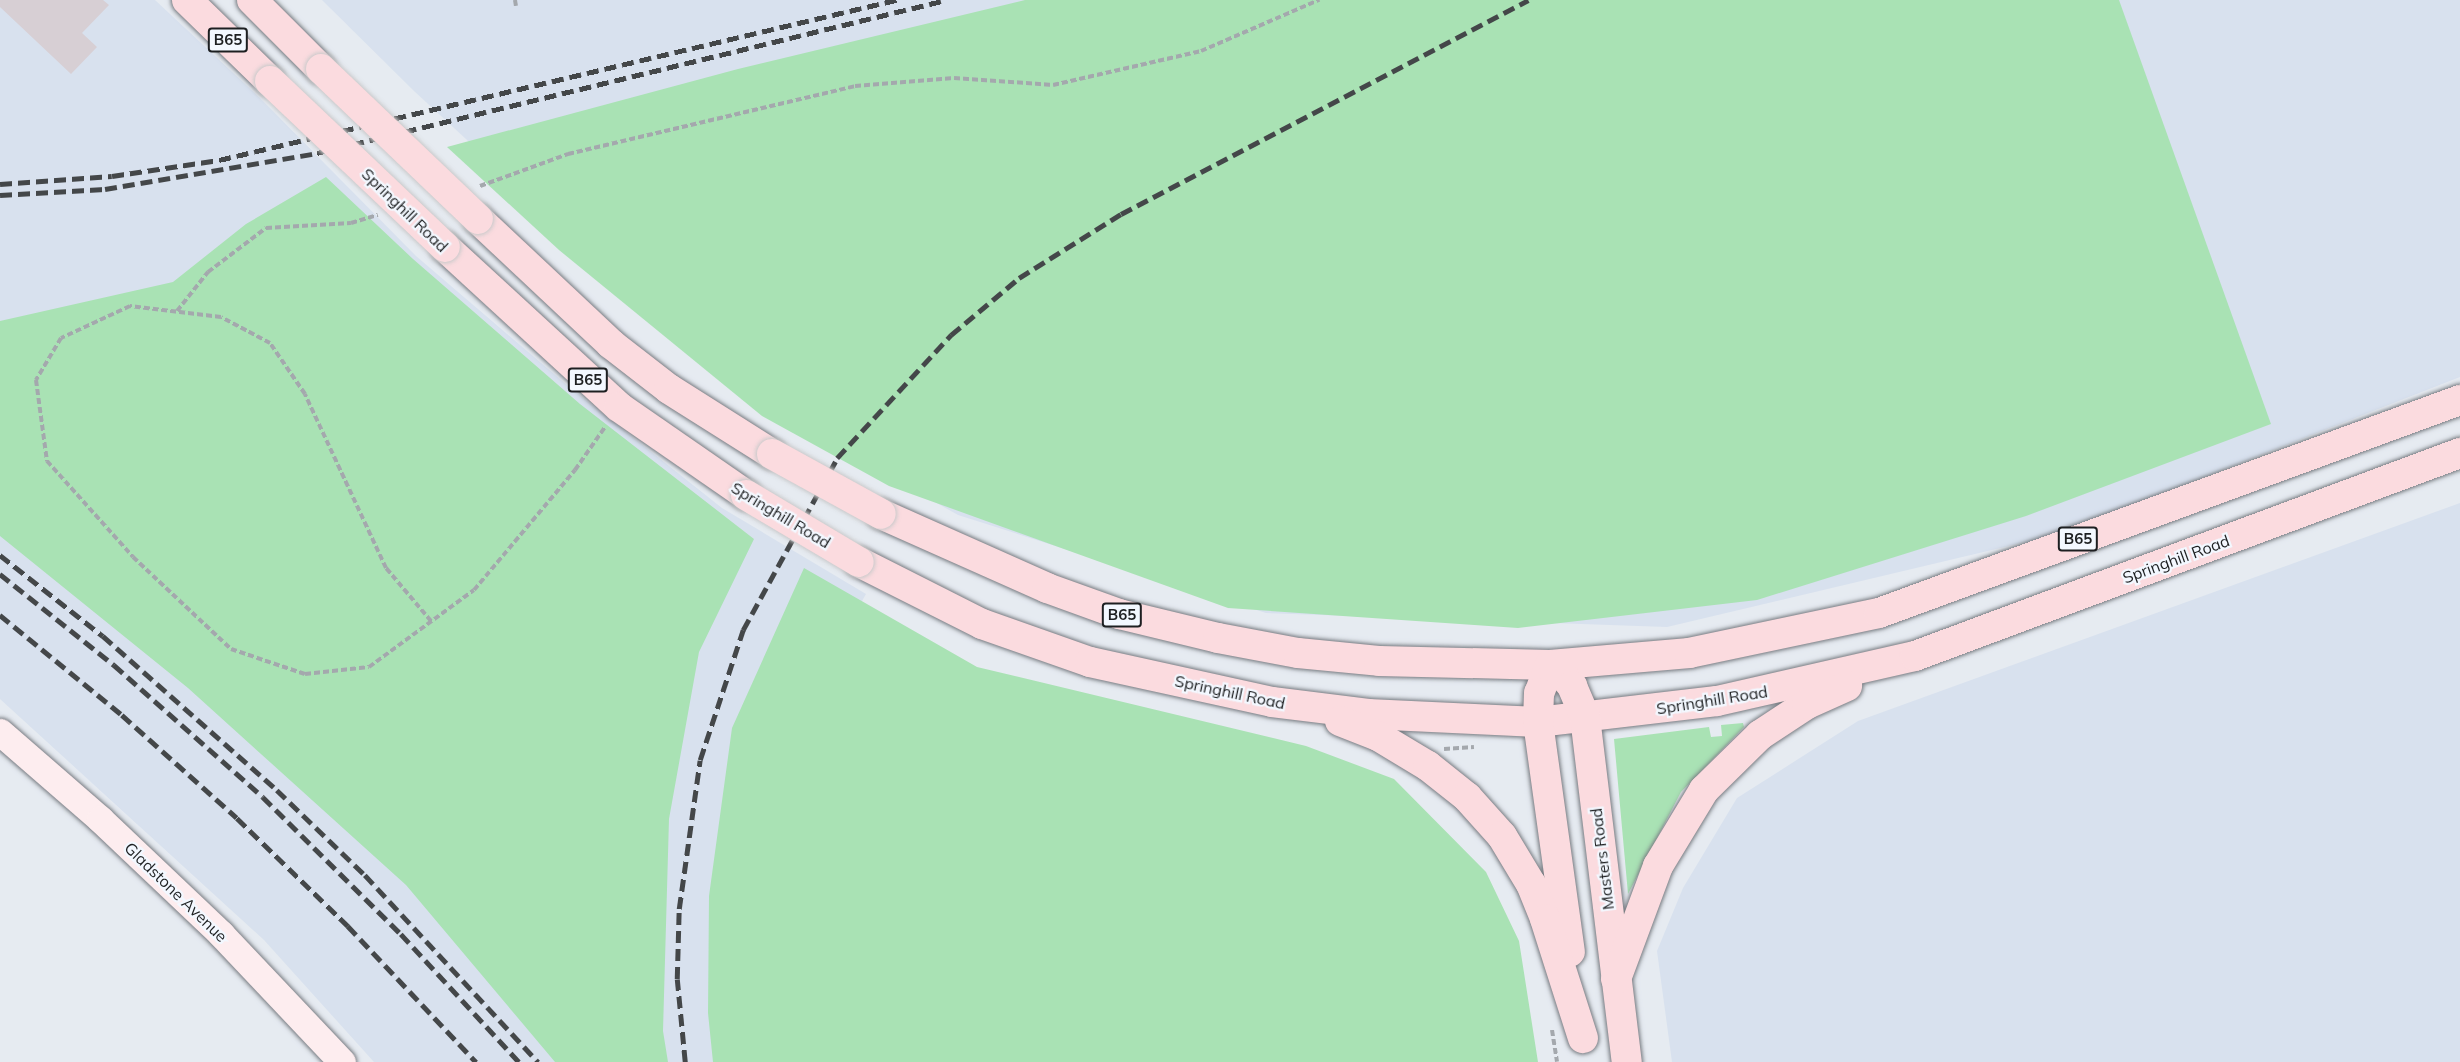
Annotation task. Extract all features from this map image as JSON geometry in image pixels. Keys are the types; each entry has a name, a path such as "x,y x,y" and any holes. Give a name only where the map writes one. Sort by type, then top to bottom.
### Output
{"main road":[{"name":"Springhill Road","path":"187,0 445,247 619,407 746,495 859,561 982,624 1090,662 1272,702 1368,714 1538,722 1717,701 1915,656 2460,453"},
{"name":"B65","path":"252,0 321,69 610,344 669,389 772,454 881,514 1047,588 1119,614 1218,638 1298,653 1378,661 1552,665 1700,651 1879,613 2460,400"},
{"path":"1616,979 1670,843 1715,776 1760,735 1790,715 1915,656"},
{"name":"Masters Road","path":"1552,665 1572,686 1585,717 1627,1062"},
{"path":"1552,665 1539,693 1538,722 1584,1050"},
{"path":"1272,702 1345,722 1378,736 1449,781 1486,817 1531,884 1584,1050"},
{"name":"Gladstone Avenue","path":"0,732 100,819 221,934 342,1062"}],"path":[{"path":"514,0 516,6"},
{"path":"470,189 514,177 568,154 855,86 954,78 1053,85 1201,51 1319,0"},
{"path":"177,312 208,273 266,228 351,223 384,214"},
{"path":"431,621 386,568 305,394 270,343 221,317 130,306 61,338 36,380 47,461 133,557 231,649 305,674 369,667 474,590 575,470 619,407"},
{"path":"1439,752 1448,746 1481,747"},
{"path":"1550,1018 1557,1062"}],"shaded area":[{"path":"0,0 155,0 260,98 416,256 568,386 722,508 866,594 774,756 758,1062 374,1062 264,940 0,699"},
{"path":"322,0 2460,0 2460,377 2059,534 1667,627 1266,613 958,515 740,392 414,91"},
{"path":"2460,503 2460,1062 1672,1062 1657,951 1683,888 1737,798 1858,721"}],"green space":[{"path":"1025,0 2119,0 2271,424 2026,516 1757,600 1518,628 1228,608 889,486 762,416 559,250 447,147 738,69"},
{"path":"326,177 413,259 580,404 754,539 699,652 669,819 663,1031 668,1062 555,1062 406,885 188,688 0,536 0,321 173,282 246,224"},
{"path":"804,568 977,667 1306,746 1394,779 1486,872 1519,941 1538,1062 713,1062 708,1013 709,896 732,728"},
{"path":"1743,723 1744,727 1681,792 1628,894 1614,739 1709,727 1711,737 1722,736 1721,725"}],"building":[{"path":"0,0 103,0 109,5 82,33 97,47 71,74 0,7"}],"railway":[{"path":"0,184 112,176 219,160 896,0"},
{"path":"0,195 105,189 317,153 946,0"},
{"path":"685,1062 677,979 679,909 700,760 743,630 837,458 951,335 1019,278 1121,214 1528,0"},
{"path":"0,555 103,636 277,790 365,875 538,1062"},
{"path":"0,574 114,665 263,797 401,934 519,1062"},
{"path":"0,615 122,715 237,818 348,926 476,1062"}]}
